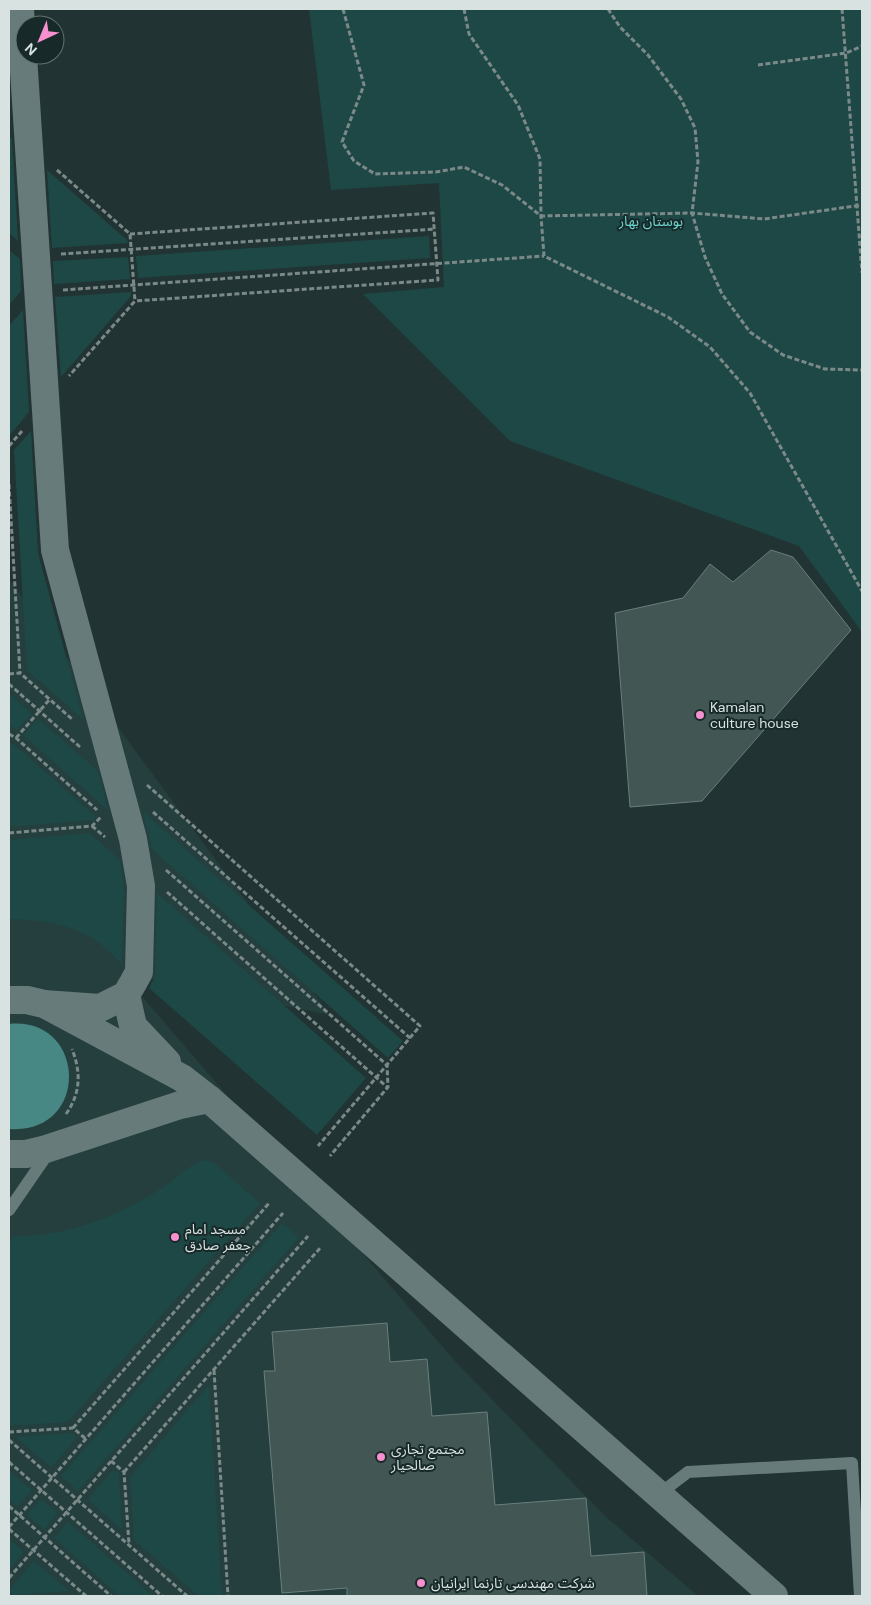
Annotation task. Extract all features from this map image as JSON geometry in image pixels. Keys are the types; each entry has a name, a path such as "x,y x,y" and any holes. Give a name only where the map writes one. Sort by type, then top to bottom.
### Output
{"street":[{"path":"9,1000 27,1000 44,1004 100,1008 126,995 138,972 141,886 133,839 55,550 20,9"},
{"path":"126,995 133,1026 182,1078 209,1099 774,1596"},
{"path":"44,1004 182,1078"},
{"path":"9,1154 26,1154 180,1105 209,1099"}],"lane":[{"path":"9,1210 54,1146"},
{"path":"658,1495 688,1472 852,1463 860,1596"}],"path":[{"path":"343,9 364,84 342,142 354,160 375,174 436,172 464,167 502,185 541,216 692,213 764,219 862,205"},
{"path":"464,9 469,34 518,105 540,159 544,256"},
{"path":"608,9 620,28 648,55 681,99 695,128 698,162 692,213 705,257 722,294 750,332 783,355 825,369 862,370"},
{"path":"842,9 862,273"},
{"path":"758,66 846,53 862,46"},
{"path":"52,165 130,234 132,250 135,301 66,381"},
{"path":"130,234 434,213 438,280 135,301"},
{"path":"60,255 435,229"},
{"path":"62,290 544,256 668,316 710,347 750,394 862,591"},
{"path":"9,484 20,674"},
{"path":"9,674 20,674 76,723"},
{"path":"9,684 83,750"},
{"path":"16,738 50,699"},
{"path":"9,734 16,738 108,819"},
{"path":"145,784 420,1026 318,1146"},
{"path":"152,811 410,1038"},
{"path":"9,833 92,826 103,814"},
{"path":"159,864 387,1065 388,1087 330,1156"},
{"path":"162,888 388,1087"},
{"path":"63,1118 72,1106 77,1092 79,1077 78,1062 68,1042"},
{"path":"73,1428 270,1202"},
{"path":"85,1596 9,1528 283,1213"},
{"path":"9,1578 308,1236"},
{"path":"129,1545 124,1472 320,1247"},
{"path":"214,1369 228,1596"},
{"path":"9,1432 73,1428 86,1439"},
{"path":"9,1440 187,1596"},
{"path":"111,1461 124,1472"},
{"path":"9,1462 162,1596"},
{"path":"9,1506 112,1596"},
{"path":"79,1596 85,1596"}],"shaded area":[{"path":"9,579 330,1015 122,973 455,1361 604,1515 698,1596 9,1596"},
{"path":"9,1024 35,1026 53,1038 65,1055 69,1076 66,1096 55,1114 36,1126 9,1129"}],"green space":[{"name":"بوستان بهار","path":"309,9 862,9 862,632 799,546 510,441 363,294 444,287 439,183 331,190"},
{"path":"9,136 12,139 18,241 9,233"},
{"path":"47,170 127,240 128,243 52,248"},
{"path":"429,236 430,258 138,278 136,256"},
{"path":"9,250 20,259 21,291 9,305"},
{"path":"128,257 130,279 54,284 53,261"},
{"path":"131,292 131,296 61,377 55,297"},
{"path":"23,310 29,412 9,436 9,326"},
{"path":"31,431 38,553 83,719 27,670 14,450"},
{"path":"9,693 32,714 17,730 9,725"},
{"path":"38,719 98,771 108,810 23,735"},
{"path":"9,742 96,817 93,820 9,827"},
{"path":"143,812 403,1041 388,1058 152,849"},
{"path":"89,833 120,860 124,887 122,963 99,942 75,930 31,920 9,919 9,840"},
{"path":"157,893 366,1078 317,1135 149,988 155,977"},
{"path":"203,1160 213,1162 260,1203 68,1422 9,1426 9,1243 14,1236 53,1233 72,1229 110,1216 145,1198"},
{"path":"282,1223 299,1237 78,1491 61,1476"},
{"path":"209,1385 222,1596 199,1596 134,1540 130,1477"},
{"path":"72,1433 77,1438 51,1467 16,1437"},
{"path":"9,1470 32,1490 17,1507 9,1499"},
{"path":"113,1470 119,1474 122,1530 88,1499"},
{"path":"41,1499 58,1513 44,1530 27,1515"},
{"path":"68,1522 153,1596 120,1596 54,1538"},
{"path":"9,1539 24,1552 9,1570"},
{"path":"34,1561 69,1591 14,1595 9,1590"}],"building":[{"name":"Kamalan culture house","path":"771,550 793,557 851,630 702,801 630,807 615,613 683,598 710,564 733,582"},
{"name":"مجتمع تجاری صالحیار","path":"387,1323 390,1362 427,1359 432,1416 487,1412 495,1505 586,1498 591,1556 644,1552 647,1596 347,1596 347,1588 282,1593 264,1371 275,1371 272,1332"}],"place":[{"name":"Kamalan culture house","path":"700,715"},
{"name":"مسجد امام جعفر صادق","path":"175,1237"},
{"name":"مجتمع تجاری صالحیار","path":"381,1457"},
{"name":"شرکت مهندسی تارنما ایرانیان","path":"421,1583"}]}
